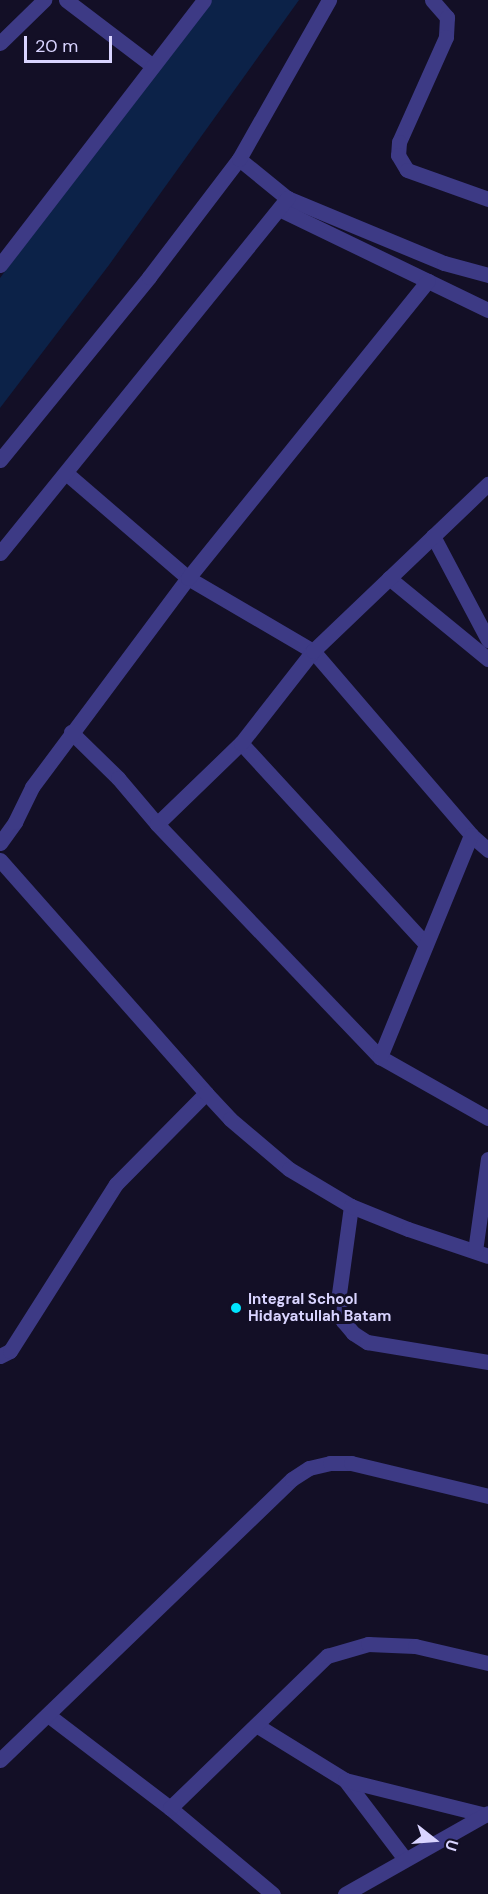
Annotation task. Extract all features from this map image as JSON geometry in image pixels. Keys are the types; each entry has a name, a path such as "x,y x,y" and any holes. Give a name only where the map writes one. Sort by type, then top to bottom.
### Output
{"street":[{"path":"0,43 44,0"},
{"path":"66,0 153,66"},
{"path":"0,265 204,0"},
{"path":"0,460 149,277 239,159 329,0"},
{"path":"432,0 447,16 446,37 399,142 398,154 407,170 488,199"},
{"path":"239,159 283,203 428,281 488,310"},
{"path":"283,203 444,263 488,275"},
{"path":"0,553 283,203"},
{"path":"0,843 15,822 26,795 188,578 428,281"},
{"path":"66,473 188,578 313,651 471,835 488,850"},
{"path":"157,824 241,743 313,651 488,484"},
{"path":"433,536 488,640"},
{"path":"389,578 488,659"},
{"path":"71,732 118,778 157,824 380,1057 488,1118"},
{"path":"241,743 426,945"},
{"path":"380,1057 471,835"},
{"path":"0,860 230,1119 289,1168 351,1206 408,1229 481,1253 488,1159"},
{"path":"0,1356 10,1351 21,1335 116,1184 206,1093"},
{"path":"351,1206 339,1300 343,1321 353,1333 367,1342 488,1362"},
{"path":"0,1760 292,1479 309,1468 330,1463 351,1463 488,1496"},
{"path":"170,1808 327,1656 368,1644 415,1646 488,1663"},
{"path":"48,1715 170,1808 273,1894"},
{"path":"256,1725 345,1780 487,1814"},
{"path":"345,1780 405,1859"},
{"path":"345,1894 487,1814"}],"water":[{"path":"210,0 299,0 109,265 0,408 0,278"}],"place":[{"name":"Integral School Hidayatullah Batam","path":"236,1308"}]}
